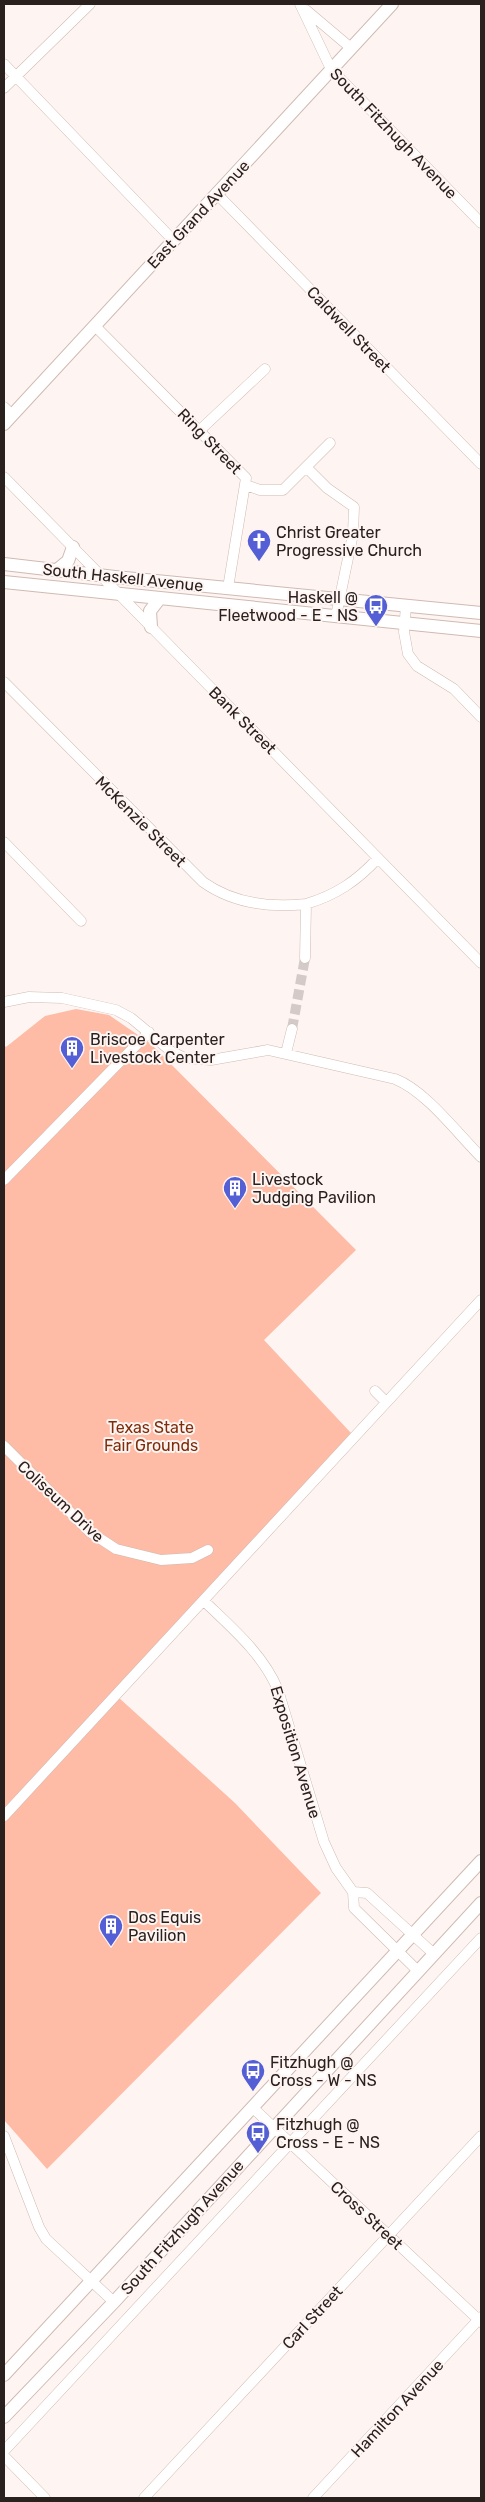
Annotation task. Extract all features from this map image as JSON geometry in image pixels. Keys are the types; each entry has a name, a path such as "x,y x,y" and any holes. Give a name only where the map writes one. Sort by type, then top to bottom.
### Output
{"main road":[{"name":"East Grand Avenue","path":"6,415 95,326 172,239 392,4"},
{"path":"57,570 68,560 73,547"},
{"name":"South Haskell Avenue","path":"4,564 101,576 481,613"},
{"name":"South Haskell Avenue","path":"4,582 481,631"},
{"path":"151,627 150,612 160,598"},
{"name":"South Fitzhugh Avenue","path":"4,2375 254,2108 481,1861"},
{"name":"South Fitzhugh Avenue","path":"4,2418 114,2302 481,1903"}],"street":[{"path":"4,88 90,4"},
{"name":"South Fitzhugh Avenue","path":"302,6 351,48"},
{"name":"South Fitzhugh Avenue","path":"302,6 331,69 481,224"},
{"path":"4,64 172,239"},
{"name":"Caldwell Street","path":"216,193 481,464"},
{"name":"Ring Street","path":"95,326 246,478 228,588"},
{"path":"200,430 264,369"},
{"path":"246,485 260,490 283,490 330,443"},
{"path":"306,466 327,488 354,507 353,534 336,616"},
{"name":"Bank Street","path":"4,477 481,963"},
{"path":"406,605 404,623 408,654 417,666 454,689 481,717"},
{"name":"McKenzie Street","path":"4,682 192,873 209,886 232,898 267,906 306,904 346,888 360,878 378,858"},
{"path":"4,842 81,920"},
{"path":"305,958 306,904"},
{"path":"4,1002 29,997 62,998 98,1004 130,1017 172,1052 184,1058 212,1060 268,1050 404,1083 421,1096 481,1156"},
{"path":"286,1053 292,1029"},
{"path":"4,1180 149,1032"},
{"path":"4,1816 481,1300"},
{"path":"374,1391 386,1402"},
{"name":"Coliseum Drive","path":"4,1446 90,1532 101,1541 116,1549 161,1560 192,1558 208,1550"},
{"name":"Exposition Avenue","path":"204,1601 244,1640 269,1670 278,1690 324,1842 336,1868 353,1892 354,1908 418,1971"},
{"path":"353,1892 367,1893 434,1954"},
{"name":"South Fitzhugh Avenue","path":"4,2451 481,1938"},
{"name":"Cross Street","path":"254,2108 481,2319"},
{"path":"4,2136 39,2227 46,2239 114,2302"},
{"name":"Carl Street","path":"144,2498 481,2136"},
{"name":"Hamilton Avenue","path":"313,2498 481,2319"},
{"path":"4,2456 45,2498"}],"green space":[{"name":"Texas State Fair Grounds","path":"76,1009 109,1015 151,1044 356,1250 264,1340 351,1433 118,1697 235,1803 321,1893 47,2169 4,2120 4,1045 6,1047 45,1016"}],"tunnel":[{"path":"292,1029 305,958"}],"place":[{"name":"Christ Greater Progressive Church","path":"259,562"},
{"name":"Haskell @ Fleetwood - E - NS","path":"376,627"},
{"name":"Briscoe Carpenter Livestock Center","path":"72,1069"},
{"name":"Livestock Judging Pavilion","path":"235,1209"},
{"name":"Dos Equis Pavilion","path":"111,1947"},
{"name":"Fitzhugh @ Cross - W - NS","path":"253,2092"},
{"name":"Fitzhugh @ Cross - E - NS","path":"258,2154"}]}
